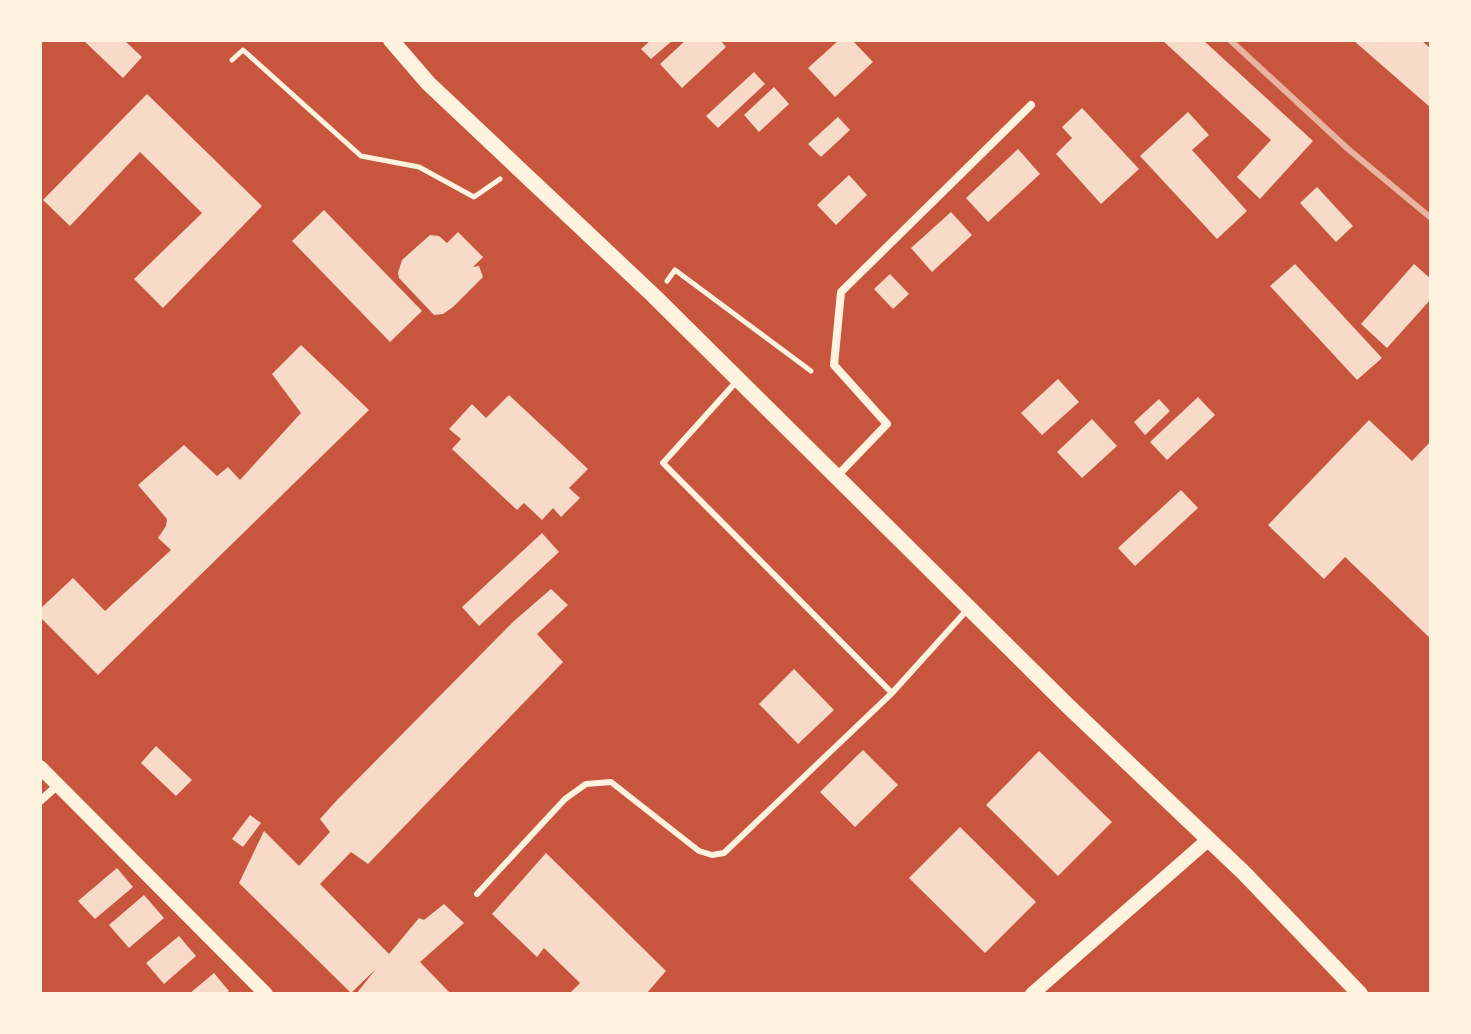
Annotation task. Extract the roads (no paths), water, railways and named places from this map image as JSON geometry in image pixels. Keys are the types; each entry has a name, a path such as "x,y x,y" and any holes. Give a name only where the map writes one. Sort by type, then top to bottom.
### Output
{"main road":[{"path":"391,40 428,83 654,296 1067,705 1244,873 1360,994"}],"street":[{"path":"836,476 887,424 834,365 841,292 1031,105"},
{"path":"40,767 266,994"},
{"path":"40,801 57,786"},
{"path":"1032,994 1209,839"}],"lane":[{"path":"738,379 663,463 892,693"},
{"path":"477,894 565,799 586,784 611,782 699,851 712,855 724,853 892,693 969,608"}],"railway":[{"path":"1230,40 1348,149 1431,218"}]}
